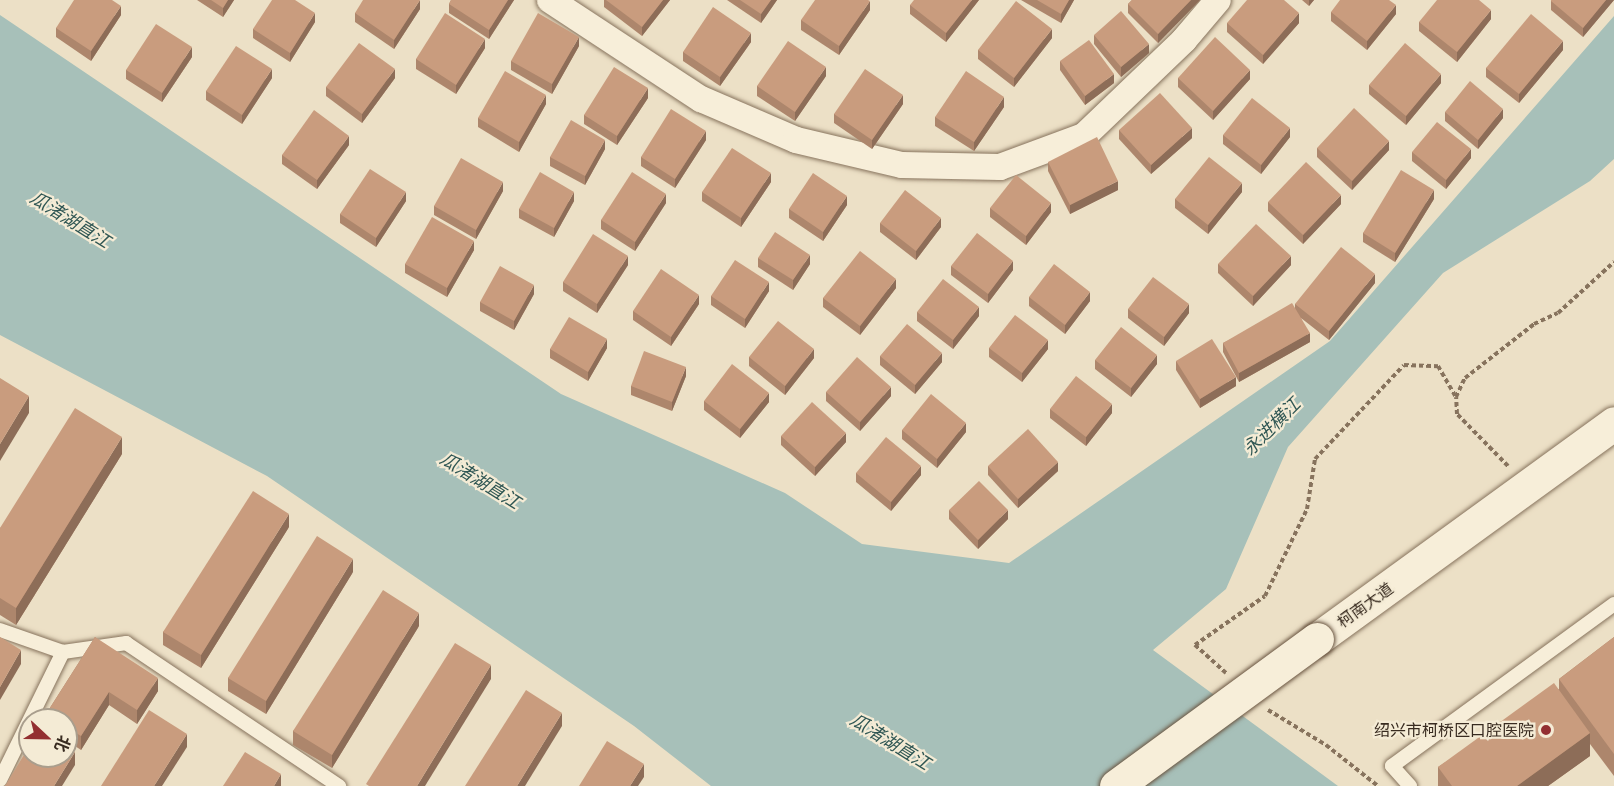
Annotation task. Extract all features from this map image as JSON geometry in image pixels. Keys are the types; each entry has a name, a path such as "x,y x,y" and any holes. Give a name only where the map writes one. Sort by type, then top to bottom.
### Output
{"main road":[{"name":"柯南大道","path":"1116,786 1614,423"}],"street":[{"path":"550,0 701,99 795,140 902,165 1000,167 1084,136 1184,40 1218,0"}],"lane":[{"path":"1410,786 1392,766 1614,604"},
{"path":"0,630 63,652 126,642 339,786"},
{"path":"0,780 63,652"}],"path":[{"path":"1456,398 1465,378 1534,324 1558,314 1614,262"},
{"path":"1228,675 1195,645 1265,596 1308,509 1316,459 1404,365 1438,366 1456,398 1457,414 1527,486"},
{"path":"1261,704 1326,745 1378,786"}],"water":[{"path":"0,15 561,394 785,493 862,544 1009,563 1330,341 1614,16 1614,159 1590,181 1443,273 1288,447 1226,589 1153,650 1338,786 711,786 634,726 267,476 0,335"}],"building":[{"path":"74,0 112,0 121,6 91,51 56,28"},
{"path":"211,0 228,0 223,8"},
{"path":"272,0 295,0 315,13 290,53 253,29"},
{"path":"363,0 420,0 394,40 355,13"},
{"path":"451,0 508,0 489,30 449,4"},
{"path":"606,0 663,0 642,27"},
{"path":"740,0 771,0 761,14"},
{"path":"815,0 870,1 839,46 801,20"},
{"path":"914,0 972,0 946,33 910,5"},
{"path":"1037,0 1069,0 1061,14"},
{"path":"1132,0 1191,0 1158,34 1128,4"},
{"path":"1247,0 1284,0 1299,13 1263,55 1227,23"},
{"path":"1340,0 1389,0 1396,5 1367,41 1331,12"},
{"path":"1437,0 1479,0 1491,10 1457,52 1419,22"},
{"path":"1551,0 1606,0 1583,28"},
{"path":"1016,1 1052,29 1014,78 978,50"},
{"path":"713,7 751,33 720,77 683,52"},
{"path":"1121,11 1149,44 1121,67 1094,35"},
{"path":"445,13 485,39 456,85 416,59"},
{"path":"538,13 579,37 552,84 511,61"},
{"path":"1531,14 1563,41 1519,94 1486,68"},
{"path":"156,24 192,47 162,93 126,70"},
{"path":"1215,37 1250,70 1213,111 1178,78"},
{"path":"1089,40 1114,74 1085,96 1060,61"},
{"path":"788,41 826,67 795,112 757,86"},
{"path":"359,43 395,69 362,114 326,87"},
{"path":"1405,43 1441,74 1406,116 1369,85"},
{"path":"236,46 272,69 242,115 206,91"},
{"path":"614,67 648,88 617,136 584,115"},
{"path":"865,69 903,95 872,140 834,114"},
{"path":"505,71 546,95 519,142 478,118"},
{"path":"966,71 1004,97 974,142 935,117"},
{"path":"1470,81 1503,109 1478,140 1445,112"},
{"path":"1160,93 1192,128 1151,165 1119,130"},
{"path":"1252,98 1290,128 1261,165 1223,135"},
{"path":"1354,108 1389,141 1352,181 1317,148"},
{"path":"671,109 706,131 675,179 641,157"},
{"path":"314,110 349,136 317,180 282,155"},
{"path":"571,120 605,140 585,176 550,157"},
{"path":"1437,122 1471,149 1446,180 1412,152"},
{"path":"1097,137 1118,181 1070,205 1048,162"},
{"path":"732,148 771,173 741,218 702,192"},
{"path":"1209,157 1242,183 1208,225 1175,199"},
{"path":"461,158 503,182 476,230 434,206"},
{"path":"1306,162 1341,195 1303,235 1268,202"},
{"path":"370,169 406,192 376,238 340,214"},
{"path":"1401,170 1434,190 1395,253 1363,233"},
{"path":"540,172 574,192 554,228 519,209"},
{"path":"632,172 666,194 635,242 601,220"},
{"path":"813,173 847,196 823,232 789,209"},
{"path":"1016,175 1051,203 1026,236 990,208"},
{"path":"905,190 941,218 916,251 880,223"},
{"path":"432,217 474,241 447,288 405,264"},
{"path":"1256,224 1291,256 1253,296 1218,264"},
{"path":"775,232 810,255 793,280 758,258"},
{"path":"977,233 1013,261 988,294 951,266"},
{"path":"593,234 628,256 597,304 563,282"},
{"path":"1341,247 1375,274 1329,331 1295,304"},
{"path":"860,251 896,279 860,326 823,298"},
{"path":"735,260 769,282 745,319 711,296"},
{"path":"1054,264 1090,292 1065,325 1029,297"},
{"path":"500,266 534,285 514,321 480,302"},
{"path":"661,269 699,295 671,337 633,311"},
{"path":"1153,277 1189,304 1164,337 1128,309"},
{"path":"943,279 979,307 953,340 917,312"},
{"path":"1292,303 1310,333 1239,373 1223,343"},
{"path":"1015,315 1048,340 1022,373 989,348"},
{"path":"569,317 607,339 588,372 550,349"},
{"path":"778,321 814,349 785,386 749,357"},
{"path":"907,324 942,353 915,385 880,356"},
{"path":"1121,327 1157,355 1131,388 1095,360"},
{"path":"1212,339 1236,377 1200,399 1176,361"},
{"path":"644,351 686,367 672,402 631,386"},
{"path":"857,357 891,387 860,422 826,392"},
{"path":"732,364 769,393 740,429 704,401"},
{"path":"1076,376 1112,404 1086,437 1050,409"},
{"path":"0,378 29,396 0,444"},
{"path":"931,394 966,423 937,459 902,430"},
{"path":"812,402 846,433 815,467 781,436"},
{"path":"75,408 122,437 16,608 0,598 0,528"},
{"path":"1028,429 1058,462 1018,499 988,466"},
{"path":"886,437 921,466 891,502 856,473"},
{"path":"979,481 1008,510 978,540 949,510"},
{"path":"253,491 289,514 201,655 163,632"},
{"path":"317,536 353,559 266,701 228,678"},
{"path":"383,590 419,613 332,755 293,731"},
{"path":"0,637 21,650 0,687"},
{"path":"95,637 158,678 137,710 109,692 81,736 78,734 78,708 50,708"},
{"path":"1614,637 1614,754 1559,679"},
{"path":"455,643 491,665 417,786 369,786 366,784"},
{"path":"1554,683 1590,733 1517,786 1452,786 1438,767"},
{"path":"526,690 562,713 517,786 465,786"},
{"path":"149,710 187,734 154,786 101,786"},
{"path":"607,741 644,764 630,786 579,786"},
{"path":"245,752 281,774 274,786 223,786"},
{"path":"18,765 18,768 65,768 54,786 5,786"}],"place":[{"name":"绍兴市柯桥区口腔医院","path":"1546,730"}],"water label":[{"name":"瓜渚湖直江","path":"70,220"},
{"name":"永进横江","path":"1272,427"},
{"name":"瓜渚湖直江","path":"480,481"},
{"name":"瓜渚湖直江","path":"890,742"}]}
